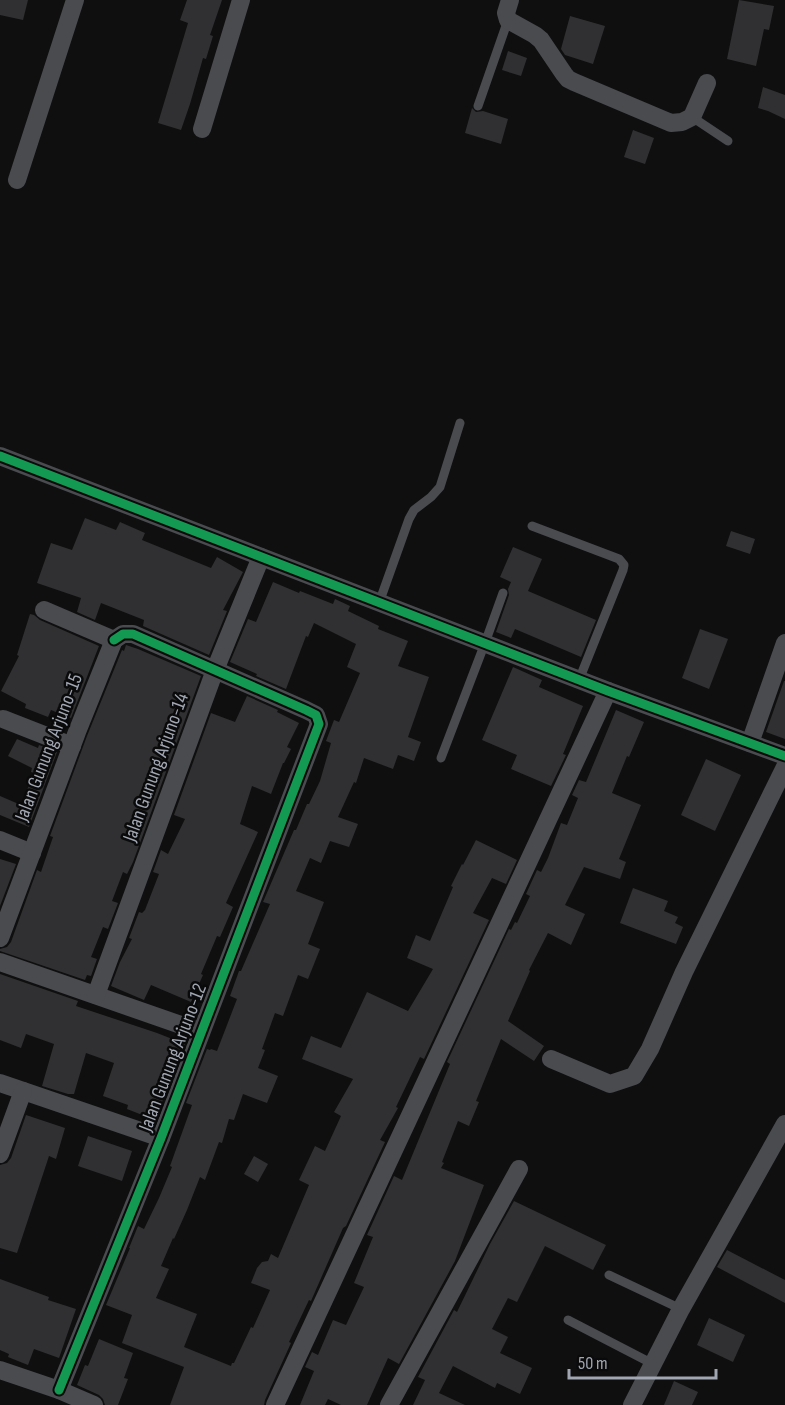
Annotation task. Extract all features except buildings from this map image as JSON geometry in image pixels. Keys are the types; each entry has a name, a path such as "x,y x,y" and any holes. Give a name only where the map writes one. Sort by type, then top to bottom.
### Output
{"street":[{"path":"16,180 75,0"},
{"path":"202,129 241,0"},
{"path":"510,0 506,13 508,20 541,40 568,79 671,123 682,123 692,117 707,83"},
{"path":"0,456 579,680 785,756"},
{"name":"Jalan Gunung Arjuno-14","path":"96,995 215,670 261,557"},
{"path":"44,610 114,640 123,634 133,634 215,670"},
{"name":"Jalan Gunung Arjuno-15","path":"0,939 114,640"},
{"path":"750,743 785,643"},
{"name":"Jalan Gunung Arjuno-12","path":"59,1390 161,1138 319,724 316,715 215,670"},
{"path":"275,1405 608,691"},
{"path":"3,719 72,746"},
{"path":"551,1059 610,1084 634,1076 650,1049 684,972 785,767"},
{"path":"0,840 32,853"},
{"path":"0,962 201,1032"},
{"path":"0,1083 161,1138"},
{"path":"0,1155 23,1091"},
{"path":"632,1405 681,1309 785,1124"},
{"path":"389,1405 519,1169"},
{"path":"0,1370 59,1390 94,1405"}],"lane":[{"path":"478,106 508,20"},
{"path":"692,117 728,141"},
{"path":"379,603 409,519 414,510 440,487 460,423"},
{"path":"532,526 619,559 624,565 579,680"},
{"path":"441,758 503,592"},
{"path":"609,1275 681,1309"},
{"path":"568,1320 653,1364"}],"cycle path":[{"path":"0,456 608,691 785,756"},
{"path":"59,1390 161,1138 319,724 316,715 306,710 133,634 123,634 114,640"}]}
